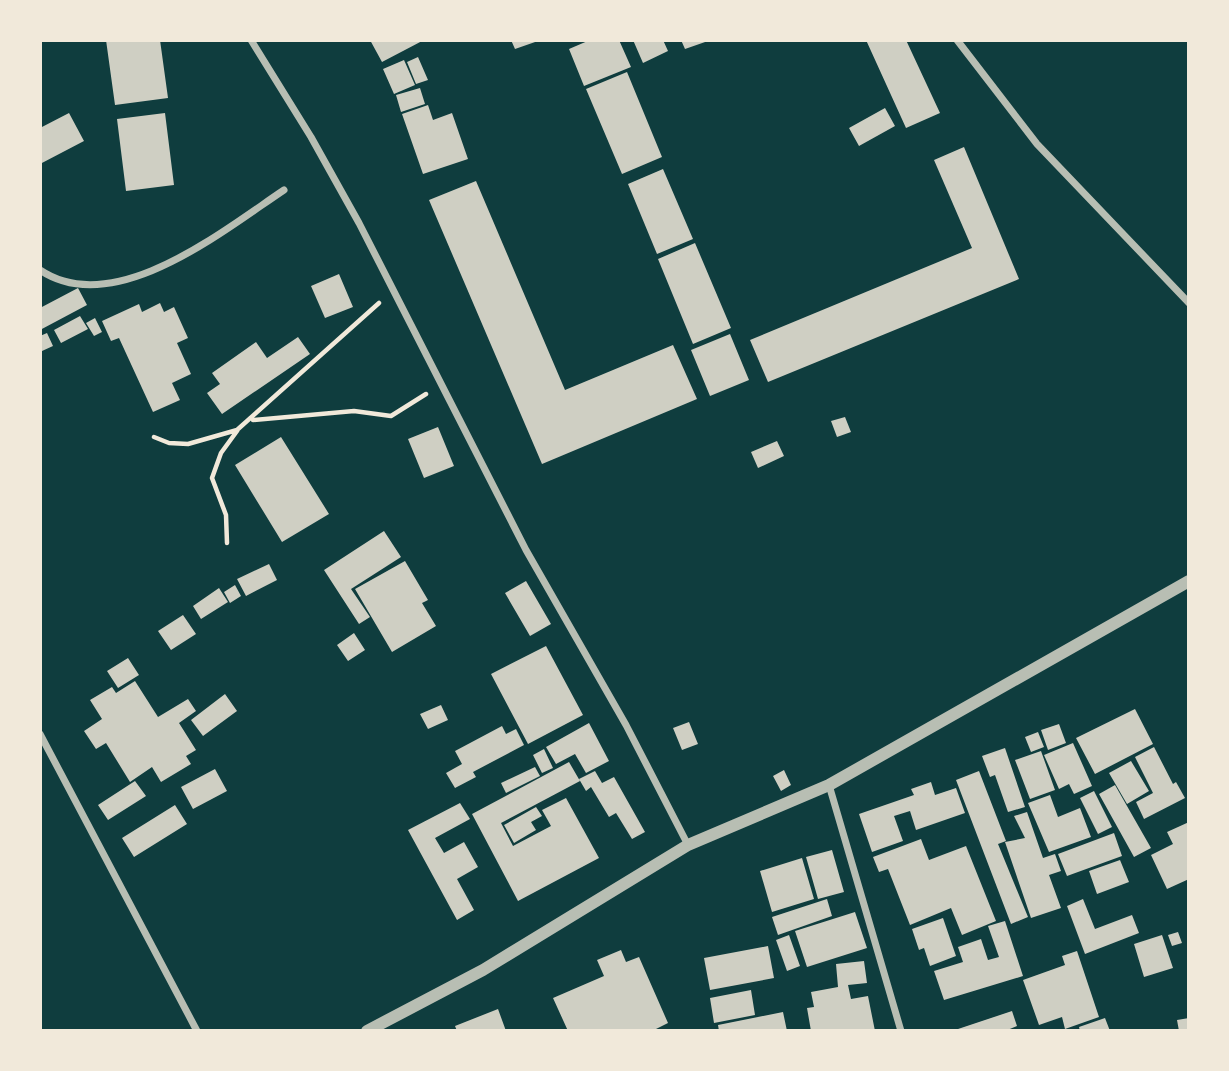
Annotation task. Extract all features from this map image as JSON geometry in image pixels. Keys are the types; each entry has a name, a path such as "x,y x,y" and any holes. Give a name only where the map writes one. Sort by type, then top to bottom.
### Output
{"street":[{"path":"251,40 312,137 526,550 626,725 688,845"},
{"path":"957,40 1037,145 1189,303"},
{"path":"40,270 51,277 80,284 113,283 146,273 211,238 284,190"},
{"path":"367,1031 483,970 688,845 829,785 1189,580"},
{"path":"40,734 197,1031"},
{"path":"829,785 901,1031"}],"path":[{"path":"227,543 226,515 212,478 221,453 237,430 328,347 394,292"},
{"path":"252,419 354,411 391,416 440,383"},
{"path":"154,437 169,443 188,444 237,430"}],"building":[{"path":"106,40 160,40 168,98 115,105"},
{"path":"370,40 424,40 382,62"},
{"path":"511,40 538,40 538,41 515,49"},
{"path":"590,40 619,40 631,67 584,86 569,49"},
{"path":"633,40 663,40 668,51 643,63"},
{"path":"681,40 708,40 708,41 685,49"},
{"path":"866,40 906,40 940,113 906,128"},
{"path":"418,57 428,80 416,84 407,62"},
{"path":"404,60 415,85 394,94 383,69"},
{"path":"627,72 662,157 622,174 586,89"},
{"path":"420,88 425,104 401,112 396,95"},
{"path":"428,105 433,120 452,113 468,159 423,174 402,114"},
{"path":"885,108 895,126 859,146 849,128"},
{"path":"69,113 84,141 40,164 40,128"},
{"path":"165,113 174,185 126,191 117,119"},
{"path":"964,147 1019,279 768,382 750,340 972,248 934,160"},
{"path":"663,169 693,239 657,254 628,184"},
{"path":"476,181 565,390 673,345 697,399 542,464 429,200"},
{"path":"695,243 731,328 693,344 658,259"},
{"path":"339,274 353,307 325,318 311,286"},
{"path":"78,288 87,305 40,330 40,308"},
{"path":"160,303 164,312 174,307 188,338 177,343 191,374 172,383 180,400 153,412 119,338 111,341 102,321 139,304 142,312"},
{"path":"80,316 88,329 61,343 54,330"},
{"path":"95,318 102,332 94,336 86,323"},
{"path":"47,333 53,346 42,351 40,336"},
{"path":"730,334 749,380 710,396 691,350"},
{"path":"298,337 310,354 222,414 207,393 220,384 212,373 256,342 267,358"},
{"path":"845,417 851,432 837,437 831,421"},
{"path":"438,427 454,466 424,478 408,439"},
{"path":"281,437 329,514 282,542 235,465"},
{"path":"777,441 784,456 758,468 751,452"},
{"path":"384,531 401,557 351,589 370,617 359,624 324,570"},
{"path":"405,561 428,600 422,603 436,626 392,652 355,589"},
{"path":"269,564 277,580 246,596 237,579"},
{"path":"526,581 551,624 530,636 505,593"},
{"path":"235,585 241,596 230,603 224,592"},
{"path":"219,588 228,602 201,619 193,606"},
{"path":"183,615 196,634 171,650 158,631"},
{"path":"354,633 365,650 348,661 337,645"},
{"path":"546,646 583,715 528,744 491,674"},
{"path":"128,658 139,675 118,688 107,671"},
{"path":"135,681 158,717 188,699 196,711 179,723 196,750 186,756 191,764 161,782 152,767 130,782 106,743 96,749 84,731 102,719 90,700 112,687 116,693"},
{"path":"225,694 237,711 203,736 191,720"},
{"path":"441,705 448,720 428,729 420,714"},
{"path":"1135,709 1153,744 1095,774 1076,738"},
{"path":"689,722 698,744 682,750 673,728"},
{"path":"589,723 609,761 586,773 575,754 556,764 546,747"},
{"path":"1059,724 1066,743 1048,750 1041,730"},
{"path":"502,726 506,734 516,729 524,745 473,772 476,777 455,788 446,773 462,764 455,751"},
{"path":"1038,732 1044,747 1031,752 1025,737"},
{"path":"1073,743 1092,786 1074,794 1069,784 1059,789 1044,755"},
{"path":"1154,747 1173,784 1176,782 1185,798 1144,819 1136,802 1153,793 1135,757"},
{"path":"1005,748 1025,807 1008,812 995,775 990,777 982,756"},
{"path":"544,749 553,768 542,773 533,755"},
{"path":"1041,751 1055,790 1030,799 1015,760"},
{"path":"1131,761 1149,791 1127,804 1109,773"},
{"path":"569,762 580,781 501,823 513,846 551,826 542,810 566,798 599,858 518,901 472,814"},
{"path":"535,767 540,776 506,793 501,783"},
{"path":"215,769 227,791 193,809 181,787"},
{"path":"784,770 791,785 781,791 773,776"},
{"path":"595,771 602,783 614,777 645,832 632,839 616,813 609,817 591,787 586,791 579,779"},
{"path":"979,771 1006,841 998,844 1028,917 1011,924 956,780"},
{"path":"135,781 146,796 108,820 98,805"},
{"path":"931,782 935,795 956,788 965,813 916,830 910,811 894,816 903,841 872,852 859,814 914,795 911,789"},
{"path":"1115,785 1151,848 1134,857 1099,794"},
{"path":"1094,791 1112,827 1098,834 1080,798"},
{"path":"1050,795 1058,817 1080,808 1091,837 1049,852 1028,803"},
{"path":"460,803 470,819 435,838 444,853 464,842 478,867 457,879 474,910 457,920 408,830"},
{"path":"175,805 187,824 134,857 122,838"},
{"path":"536,807 542,816 531,822 536,830 514,843 504,825"},
{"path":"1027,812 1043,858 1055,854 1061,871 1049,875 1061,908 1031,918 1005,842 1025,838 1014,816"},
{"path":"1189,822 1189,879 1167,889 1151,855 1173,844 1167,832"},
{"path":"1114,833 1122,856 1067,876 1058,854"},
{"path":"921,839 929,860 966,846 996,921 962,935 951,908 910,925 888,869 879,872 873,857"},
{"path":"832,850 844,892 818,899 806,857"},
{"path":"802,858 814,899 772,912 760,871"},
{"path":"1120,860 1129,882 1097,894 1089,871"},
{"path":"827,899 832,916 778,935 772,917"},
{"path":"1083,899 1095,929 1132,915 1139,933 1085,954 1067,906"},
{"path":"855,912 867,948 807,967 795,931"},
{"path":"943,918 956,956 930,966 924,948 919,950 912,929"},
{"path":"1005,921 1023,976 944,1000 934,971 963,962 958,947 981,939 988,960 999,957 988,926"},
{"path":"1178,932 1182,943 1172,946 1168,935"},
{"path":"789,935 800,966 787,971 776,940"},
{"path":"1162,935 1173,968 1144,977 1134,944"},
{"path":"768,946 774,978 710,990 704,958"},
{"path":"621,950 626,962 639,957 668,1023 652,1031 568,1031 553,998 604,976 597,960"},
{"path":"1077,951 1099,1017 1065,1029 1062,1017 1039,1025 1023,980 1065,965 1062,956"},
{"path":"864,961 867,983 848,985 851,999 868,996 875,1031 811,1031 807,1008 814,1007 811,992 838,987 836,964"},
{"path":"751,990 755,1015 714,1023 710,998"},
{"path":"498,1009 506,1031 457,1031 455,1026"},
{"path":"1012,1011 1017,1026 1005,1031 952,1031"},
{"path":"783,1012 787,1031 719,1031 718,1025"},
{"path":"1105,1018 1110,1031 1080,1031 1079,1027"},
{"path":"1189,1018 1189,1031 1179,1031 1177,1020"}]}
